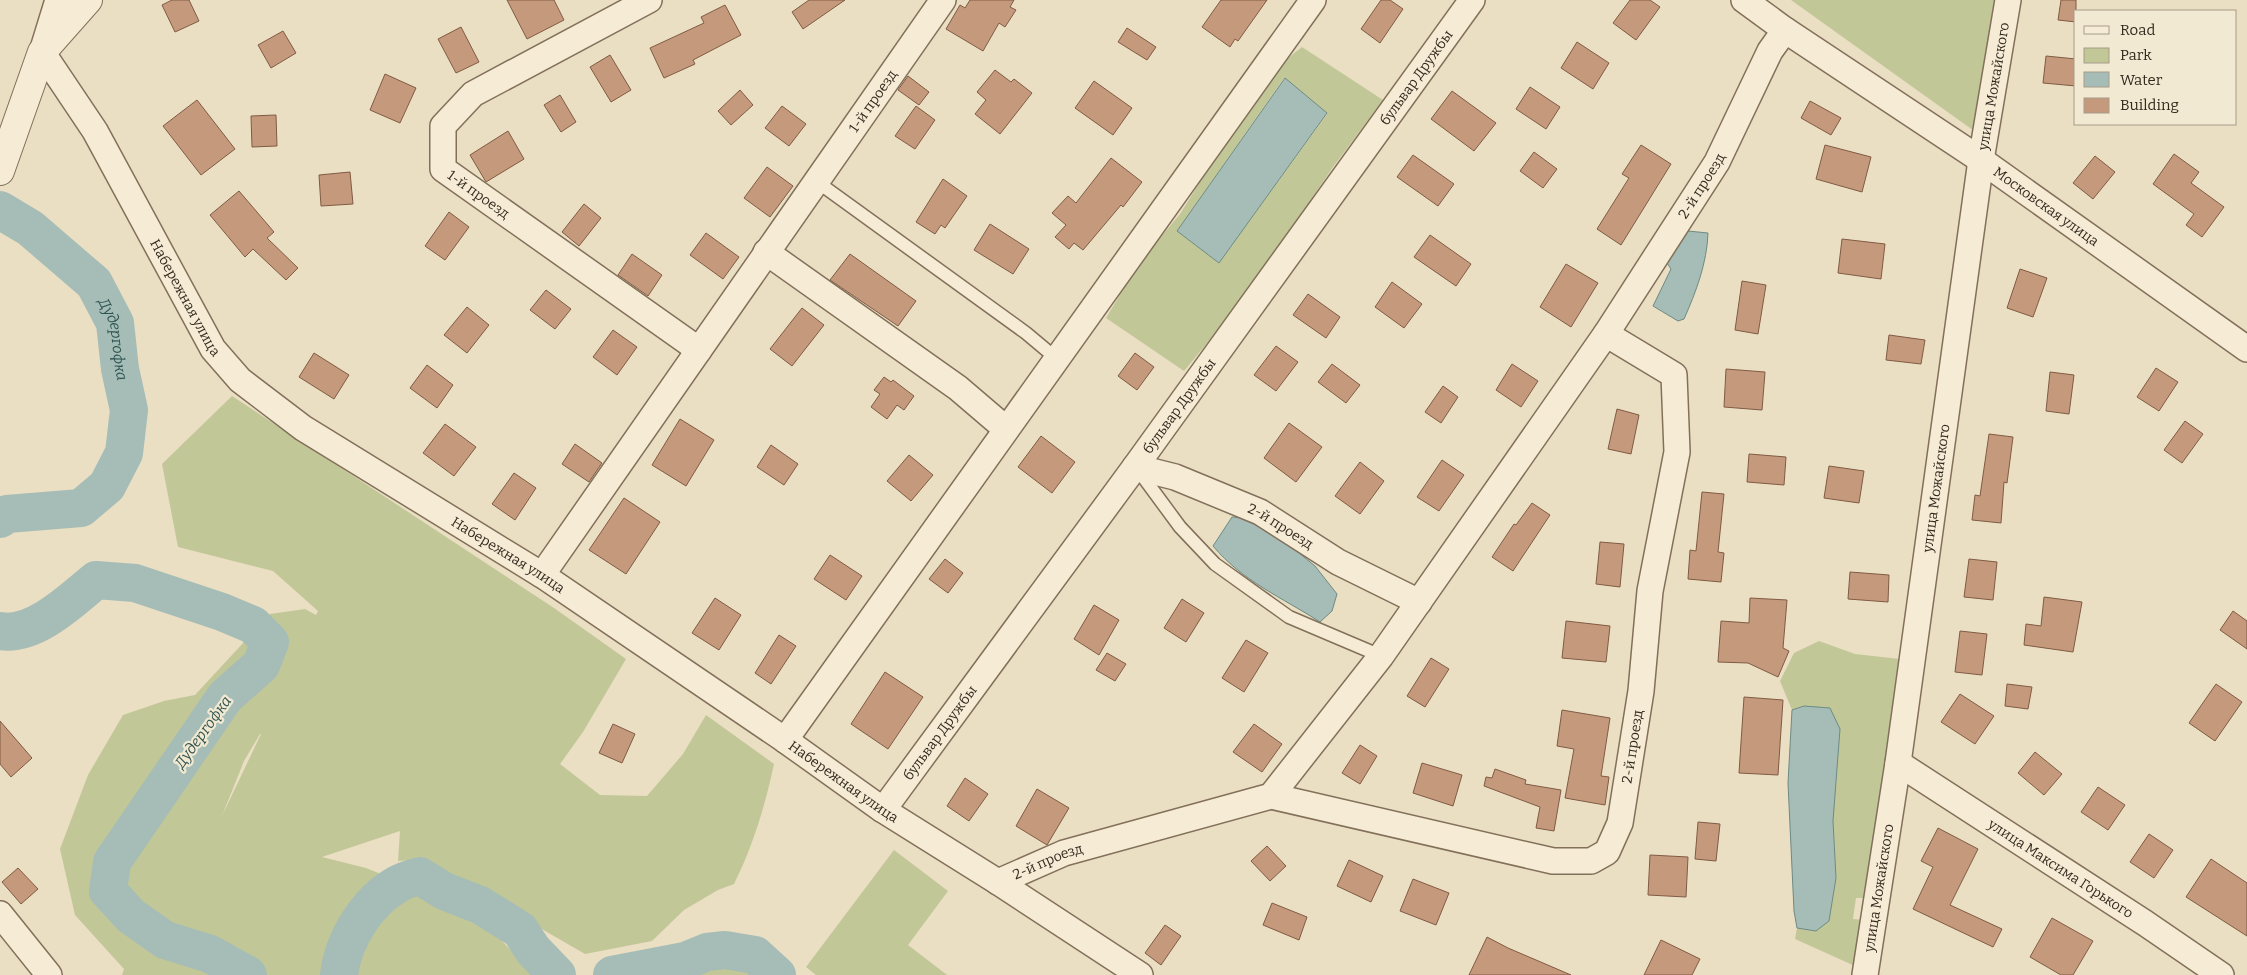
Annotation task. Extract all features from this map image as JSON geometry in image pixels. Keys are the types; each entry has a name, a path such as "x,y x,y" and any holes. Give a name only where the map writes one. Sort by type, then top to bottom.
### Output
{"street":[{"path":"1,167 42,52 58,0"},
{"path":"42,52 88,0"},
{"name":"1-й проезд","path":"648,0 473,94 443,126 443,170 699,350"},
{"name":"1-й проезд","path":"542,575 943,0"},
{"path":"785,740 1313,0"},
{"name":"бульвар Дружбы","path":"883,810 1135,467 1472,0"},
{"name":"Московская улица","path":"1744,0 1785,30 1981,160 2247,349"},
{"name":"улица Можайского","path":"1865,975 1898,763 1981,160 2008,0"},
{"name":"2-й проезд","path":"1272,796 1381,656 1606,334 1717,162 1770,51 1785,30"},
{"name":"Набережная улица","path":"42,52 95,131 213,349 240,380 303,428 542,575 785,740 883,810 998,882 1140,975"},
{"path":"766,252 958,388 1006,430"},
{"name":"2-й проезд","path":"998,882 1064,853 1272,796 1553,861 1591,861 1607,852 1620,823 1641,691 1650,591 1677,452 1674,375 1606,334"},
{"name":"2-й проезд","path":"1135,467 1175,477 1260,512 1338,562 1419,602"},
{"name":"улица Максима Горького","path":"1898,763 2145,923 2221,975"},
{"path":"0,914 49,975"}],"lane":[{"path":"816,182 1026,333 1057,359"},
{"path":"1135,467 1180,527 1215,564 1289,618 1381,656"}],"green space":[{"path":"1791,0 1999,0 1977,133"},
{"path":"1302,47 1383,100 1333,167 1246,296 1184,371 1106,318 1139,263 1180,214 1235,126 1288,58","holes":["1284,78 1327,114 1219,263 1177,231"]},
{"path":"232,396 554,608 626,659 583,732 560,764 600,795 647,796 683,754 706,715 774,764 758,826 734,884 718,890 684,910 652,941 585,954 507,909 471,885 443,873 425,859 398,861 400,831 322,857 366,868 416,888 447,908 492,926 502,941 534,975 122,975 124,969 75,915 60,849 88,775 123,715 164,701 195,695 270,614 305,609 316,615 318,611 273,571 178,547 162,464","holes":["261,734 222,816 244,761"]},
{"path":"1819,641 1855,654 1900,659 1867,898 1856,898 1853,919 1864,920 1855,966 1795,939 1797,928 1816,931 1829,921 1836,878 1833,821 1804,706 1792,710 1780,681 1794,653"},
{"path":"894,850 948,891 908,945 947,975 816,975 806,967"},
{"path":"725,960 742,963 757,975 668,975 684,973"}],"water":[{"path":"1285,78 1327,113 1219,263 1177,231"},
{"path":"1688,231 1708,233 1707,244 1703,266 1693,298 1684,319 1678,321 1653,306 1671,269 1667,263"},
{"path":"1232,517 1245,518 1293,548 1315,566 1337,594 1332,611 1320,622 1250,579 1224,558 1213,546"},
{"path":"1804,706 1830,708 1840,729 1833,821 1836,878 1829,921 1816,931 1797,928 1794,911 1788,783 1792,710"}],"building":[{"path":"172,0 189,0 199,21 175,32 162,5"},
{"path":"507,0 554,0 564,20 527,39"},
{"path":"809,0 845,0 803,29 792,12"},
{"path":"970,0 1014,0 1010,7 1016,10 1005,27 999,23 983,51 946,29 960,5 965,8"},
{"path":"1221,0 1267,0 1238,41 1235,39 1230,47 1202,27"},
{"path":"1381,0 1390,0 1403,9 1380,43 1361,29"},
{"path":"1630,0 1650,0 1660,7 1636,40 1613,23"},
{"path":"2061,0 2076,0 2074,22 2058,20"},
{"path":"725,5 741,35 693,60 695,64 664,78 650,48 704,23 701,17"},
{"path":"461,27 479,62 456,73 438,39"},
{"path":"1127,28 1156,47 1147,60 1118,42"},
{"path":"283,31 296,53 271,68 258,45"},
{"path":"1577,42 1609,63 1593,89 1561,68"},
{"path":"610,55 631,90 611,102 590,67"},
{"path":"2046,56 2074,59 2074,86 2043,83"},
{"path":"995,70 1011,82 1014,79 1032,93 1000,134 975,114 986,100 977,92"},
{"path":"385,74 416,88 400,123 370,110"},
{"path":"908,76 929,92 919,105 898,90"},
{"path":"1094,81 1132,108 1113,135 1075,108"},
{"path":"1530,87 1560,107 1546,129 1516,109"},
{"path":"740,90 753,105 731,125 718,111"},
{"path":"1452,91 1496,123 1474,151 1431,119"},
{"path":"560,95 576,122 561,132 544,105"},
{"path":"197,100 235,149 201,175 163,126"},
{"path":"1810,101 1841,118 1831,135 1801,118"},
{"path":"782,106 806,124 789,146 765,128"},
{"path":"916,106 935,120 915,149 895,136"},
{"path":"276,115 277,146 252,147 251,116"},
{"path":"508,131 524,159 486,182 470,155"},
{"path":"1641,145 1671,164 1621,245 1597,229 1629,178 1622,174"},
{"path":"1825,145 1871,157 1862,192 1816,179"},
{"path":"1534,152 1557,169 1543,188 1520,171"},
{"path":"2174,154 2199,172 2191,183 2224,207 2202,237 2186,225 2194,214 2153,184"},
{"path":"1413,155 1454,184 1438,206 1397,177"},
{"path":"2095,156 2115,172 2093,199 2073,183"},
{"path":"1111,158 1142,182 1123,207 1121,205 1083,250 1074,243 1069,249 1055,237 1066,225 1052,213 1068,196 1076,203"},
{"path":"767,167 793,186 770,217 744,198"},
{"path":"350,172 353,204 321,206 319,175"},
{"path":"943,179 967,196 945,228 941,225 935,234 916,222"},
{"path":"239,191 274,232 267,238 298,268 286,280 253,249 245,257 210,215"},
{"path":"584,204 601,218 579,246 562,232"},
{"path":"449,212 469,227 445,260 425,246"},
{"path":"990,224 1029,249 1013,274 974,250"},
{"path":"706,233 739,257 723,279 690,255"},
{"path":"1430,235 1471,264 1456,286 1414,257"},
{"path":"1842,239 1885,244 1881,279 1838,273"},
{"path":"632,254 662,275 648,296 618,275"},
{"path":"850,254 916,301 898,326 830,280"},
{"path":"1566,264 1598,283 1571,327 1540,307"},
{"path":"2020,269 2047,278 2033,317 2007,308"},
{"path":"1742,281 1766,285 1758,334 1735,330"},
{"path":"1392,282 1422,304 1404,328 1375,307"},
{"path":"546,290 571,309 555,329 530,310"},
{"path":"1308,294 1340,317 1326,338 1293,315"},
{"path":"467,307 489,325 467,353 444,335"},
{"path":"802,308 824,325 792,366 770,349"},
{"path":"613,330 637,347 617,375 593,357"},
{"path":"1889,335 1925,340 1921,364 1886,360"},
{"path":"1276,346 1298,362 1276,391 1254,375"},
{"path":"314,353 349,375 334,399 299,377"},
{"path":"1135,353 1154,367 1137,390 1118,376"},
{"path":"1332,364 1360,385 1346,403 1318,382"},
{"path":"1512,364 1538,381 1521,407 1496,390"},
{"path":"427,365 453,385 437,408 410,388"},
{"path":"2156,368 2178,382 2159,411 2137,397"},
{"path":"1726,369 1765,372 1762,410 1724,407"},
{"path":"2050,372 2074,375 2069,414 2046,411"},
{"path":"884,377 891,382 893,380 914,396 904,410 897,405 887,419 871,407 880,394 874,390"},
{"path":"1443,386 1458,397 1441,423 1425,412"},
{"path":"1617,409 1639,415 1631,454 1608,449"},
{"path":"680,419 714,440 686,486 652,465"},
{"path":"2185,421 2203,434 2182,463 2164,450"},
{"path":"1289,423 1322,447 1296,482 1264,458"},
{"path":"445,424 476,447 454,476 423,453"},
{"path":"1989,434 2013,437 2007,483 2004,482 2001,523 1972,520 1975,495 1980,496"},
{"path":"1041,436 1075,462 1052,493 1018,467"},
{"path":"575,444 602,463 589,482 562,464"},
{"path":"771,445 798,464 784,485 757,467"},
{"path":"1749,454 1786,457 1784,485 1747,482"},
{"path":"909,455 933,475 911,501 887,481"},
{"path":"1442,460 1464,475 1439,511 1417,497"},
{"path":"1360,462 1384,481 1360,514 1335,496"},
{"path":"1829,466 1864,471 1859,503 1824,498"},
{"path":"514,473 536,488 515,520 492,504"},
{"path":"1702,492 1724,494 1718,552 1724,553 1721,582 1688,579 1690,550 1696,551"},
{"path":"624,498 660,522 626,574 589,550"},
{"path":"1532,503 1550,515 1513,571 1492,557 1514,524 1516,525"},
{"path":"1600,542 1624,544 1620,587 1596,584"},
{"path":"830,555 862,576 846,600 814,579"},
{"path":"945,559 963,573 948,593 929,579"},
{"path":"1969,559 1997,562 1993,600 1964,597"},
{"path":"1850,572 1889,575 1888,602 1848,599"},
{"path":"2044,597 2082,602 2073,652 2024,645 2026,624 2041,626"},
{"path":"715,598 741,615 719,650 692,633"},
{"path":"1750,598 1787,600 1783,648 1789,651 1778,677 1748,663 1718,662 1721,621 1749,623"},
{"path":"1182,599 1204,613 1186,642 1164,628"},
{"path":"1094,605 1119,620 1099,655 1074,639"},
{"path":"2233,611 2247,621 2247,649 2220,630"},
{"path":"1566,621 1610,626 1606,662 1562,658"},
{"path":"1960,631 1987,634 1982,675 1955,672"},
{"path":"779,635 796,646 771,684 755,673"},
{"path":"1246,640 1268,653 1244,692 1222,678"},
{"path":"1107,653 1126,664 1115,681 1096,670"},
{"path":"1431,658 1449,669 1425,707 1407,696"},
{"path":"885,672 923,697 888,749 851,724"},
{"path":"2007,684 2032,687 2028,709 2005,706"},
{"path":"2216,684 2242,702 2215,741 2189,723"},
{"path":"1960,694 1994,716 1975,744 1941,722"},
{"path":"1744,697 1783,700 1778,775 1739,773"},
{"path":"1562,710 1610,718 1601,776 1609,777 1605,805 1565,798 1574,749 1557,746"},
{"path":"0,721 32,758 11,777 0,764"},
{"path":"613,724 635,734 622,763 599,753"},
{"path":"1254,724 1282,744 1262,772 1233,752"},
{"path":"1360,745 1377,756 1360,784 1342,773"},
{"path":"2035,752 2062,774 2044,795 2018,773"},
{"path":"1422,763 1462,775 1453,806 1413,793"},
{"path":"1495,769 1526,780 1525,784 1561,790 1554,831 1536,828 1540,807 1484,786 1486,777 1492,778"},
{"path":"965,778 988,794 969,821 947,806"},
{"path":"2098,787 2125,805 2108,830 2081,812"},
{"path":"1037,789 1069,808 1047,845 1016,826"},
{"path":"1698,822 1720,824 1716,861 1695,859"},
{"path":"1938,828 1978,849 1950,905 2002,929 1993,947 1913,909 1933,867 1921,861"},
{"path":"2149,834 2173,850 2154,878 2130,862"},
{"path":"1267,846 1286,866 1270,881 1251,861"},
{"path":"1650,855 1688,857 1686,897 1648,895"},
{"path":"2211,859 2247,883 2247,936 2186,897"},
{"path":"1349,860 1383,876 1371,902 1337,886"},
{"path":"18,868 38,889 21,904 2,882"},
{"path":"1413,879 1449,893 1436,925 1400,911"},
{"path":"1272,903 1307,917 1299,940 1263,925"},
{"path":"2052,918 2093,941 2073,975 2061,975 2030,957"},
{"path":"1165,925 1181,936 1161,965 1145,953"},
{"path":"1487,937 1508,948 1571,975 1469,975"},
{"path":"1661,940 1700,959 1692,975 1644,975"}],"waterway":[{"name":"Дудергофка","path":"0,210 30,228 94,283 115,323 120,369 129,410 124,453 107,486 81,508 7,514 0,519"},
{"name":"Дудергофка","path":"0,631 13,631 39,623 64,607 96,580 135,583 222,612 253,625 270,642 261,665 225,697 112,862 108,891 131,916 165,940 210,954 248,975"},
{"name":"Дудергофка","path":"339,975 341,962 351,935 367,911 387,891 403,881 420,876 444,891 480,905 520,930 533,950 557,975"},
{"name":"Дудергофка","path":"612,975 685,961 707,952 725,950 755,955 777,975"}]}
